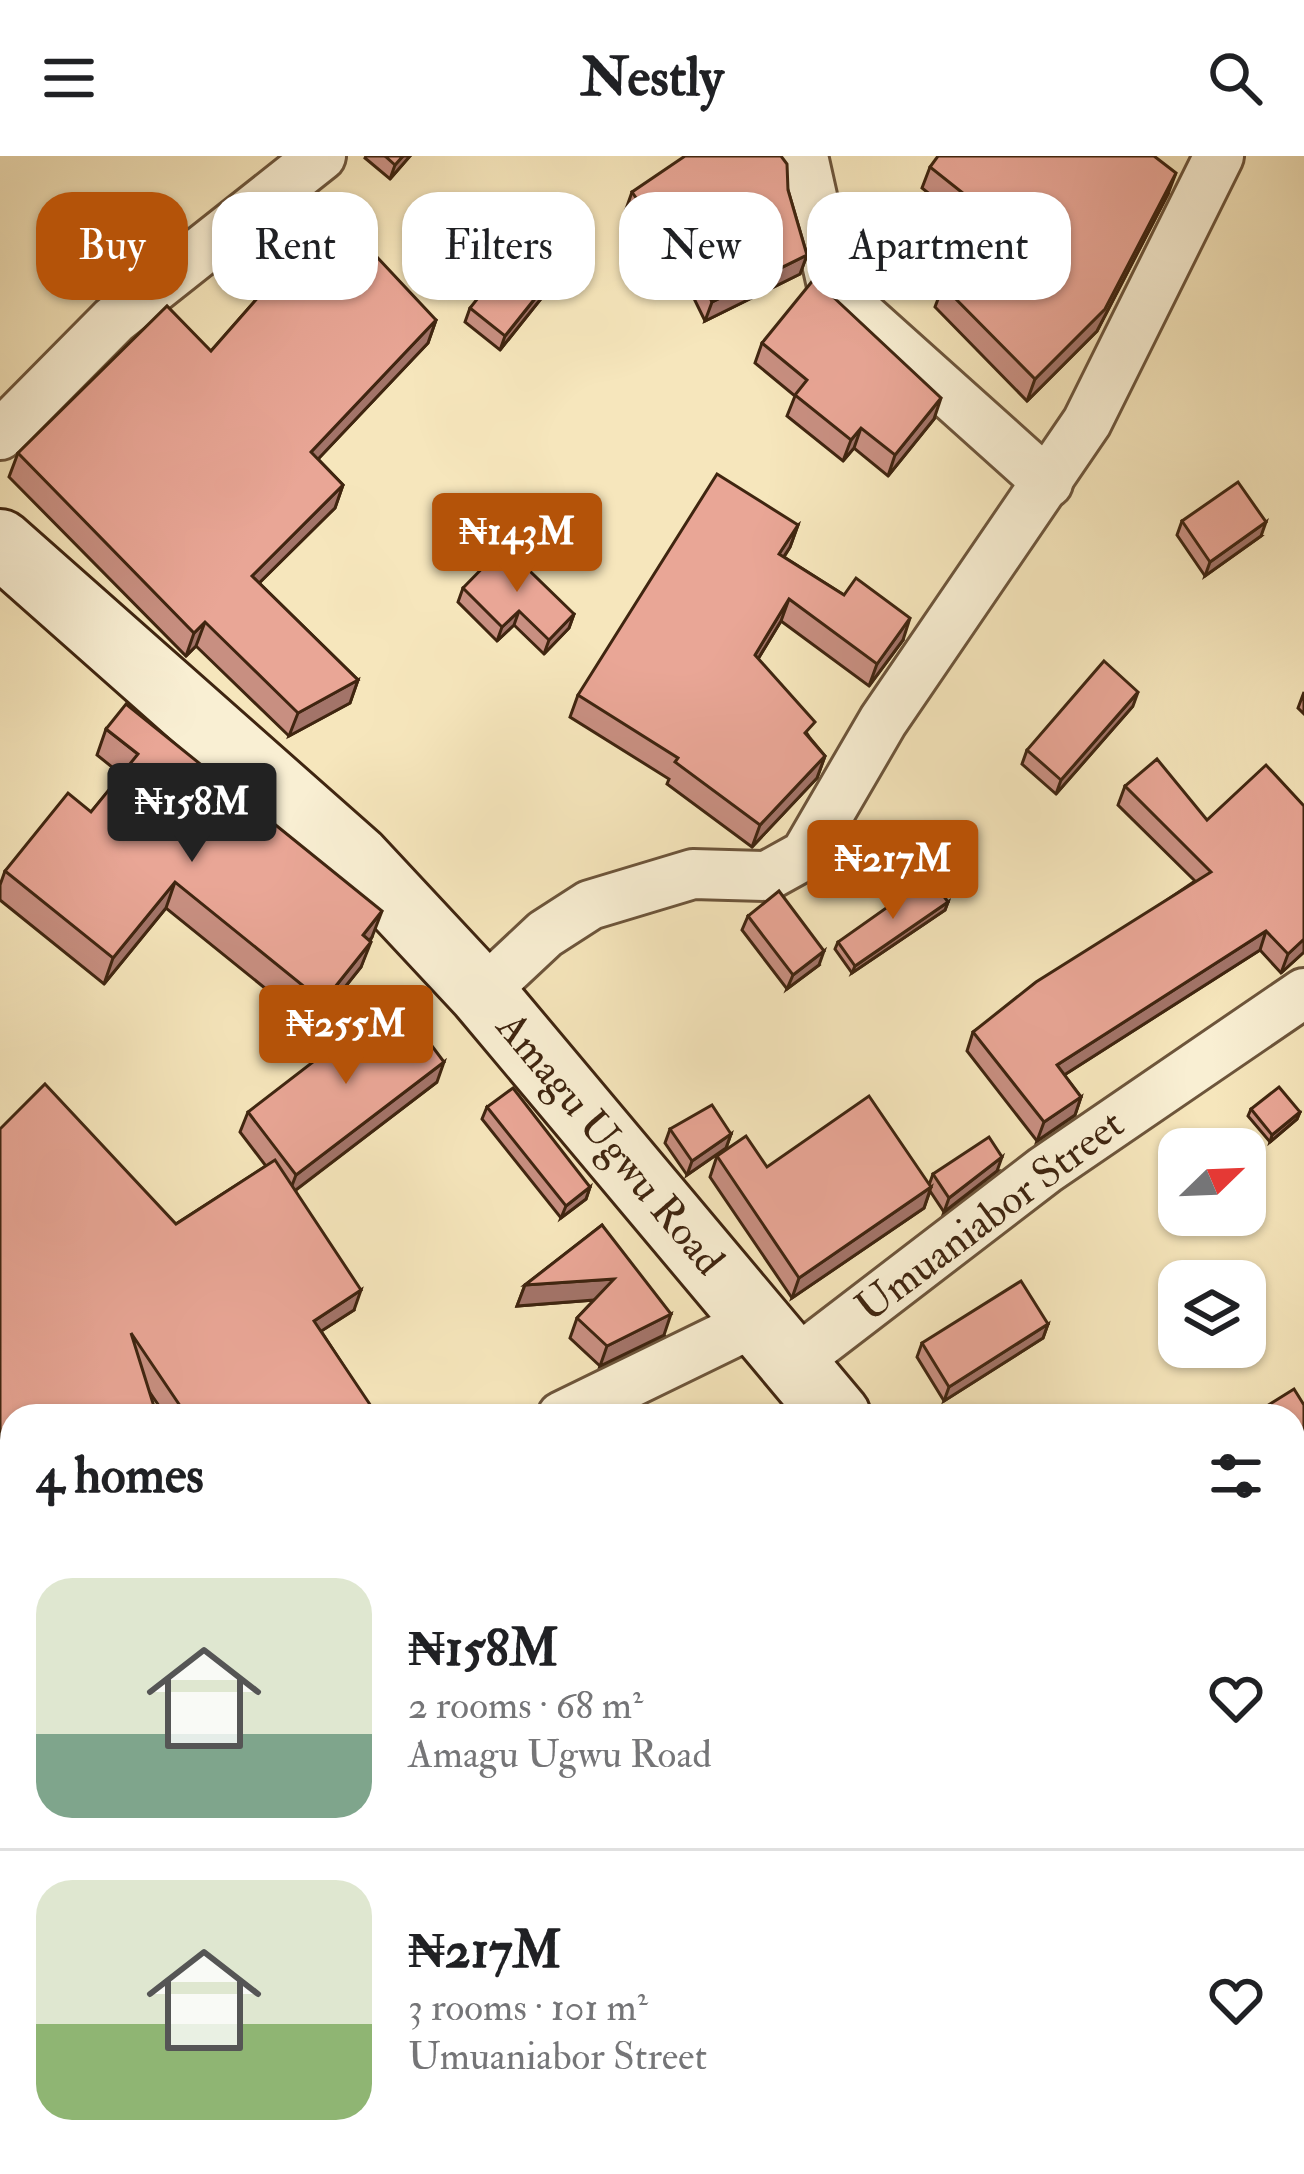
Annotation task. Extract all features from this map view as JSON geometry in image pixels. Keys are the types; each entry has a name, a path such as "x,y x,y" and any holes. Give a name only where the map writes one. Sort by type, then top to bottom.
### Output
{"street":[{"path":"0,435 114,320 321,156"},
{"path":"803,156 833,290 1048,483"},
{"path":"482,993 545,934 590,904 693,874 766,876 806,855 883,721 1087,422 1219,156"},
{"name":"Amagu Ugwu Road","path":"0,543 357,859 482,993 778,1340 827,1404"},
{"name":"Umuaniabor Street","path":"596,1404 778,1340 1045,1170 1304,993"}],"building":[{"path":"685,156 781,156 787,164 788,190 807,255 783,267 783,192 632,192"},
{"path":"938,156 1154,156 1176,173 1105,309 1035,379 957,300 1071,300 1071,192 961,192 930,167"},
{"path":"378,258 402,284 402,300 417,300 436,320 311,452 343,485 252,576 358,680 298,713 205,622 194,633 18,453 167,306 211,351 256,300 378,300"},
{"path":"807,288 807,300 836,300 941,398 895,455 861,428 851,440 795,395 807,380 762,343"},
{"path":"476,300 534,300 505,336 470,308"},
{"path":"717,474 798,525 779,554 844,595 856,578 910,618 877,664 789,599 755,655 815,722 805,733 825,756 760,825 675,762 678,758 578,695"},
{"path":"1238,482 1266,522 1210,562 1182,521"},
{"path":"504,546 574,614 549,640 519,611 502,627 463,588"},
{"path":"1104,661 1138,692 1061,780 1027,750"},
{"path":"126,704 382,911 363,935 371,942 323,1002 175,882 113,958 5,871 68,793 91,812 138,754 106,729"},
{"path":"1157,759 1207,820 1266,765 1304,806 1304,939 1288,954 1266,931 1057,1065 1081,1097 1044,1122 973,1032 1036,982 1211,872 1125,786"},
{"path":"930,877 948,902 855,966 838,942"},
{"path":"779,891 824,951 793,975 748,916"},
{"path":"396,998 444,1062 296,1175 248,1112"},
{"path":"45,1084 176,1224 275,1160 361,1290 314,1321 370,1404 179,1404 131,1333 153,1404 0,1404 0,1129"},
{"path":"1279,1087 1300,1112 1272,1135 1251,1109"},
{"path":"513,1088 590,1187 566,1206 487,1107"},
{"path":"869,1096 931,1187 799,1278 717,1156 746,1136 767,1167"},
{"path":"712,1105 731,1134 692,1161 670,1129"},
{"path":"989,1137 1002,1157 949,1198 933,1174"},
{"path":"602,1225 671,1314 607,1346 577,1318 614,1279 525,1285"},
{"path":"1021,1281 1048,1324 949,1387 922,1343"},
{"path":"1294,1389 1303,1404 1270,1404"}]}
